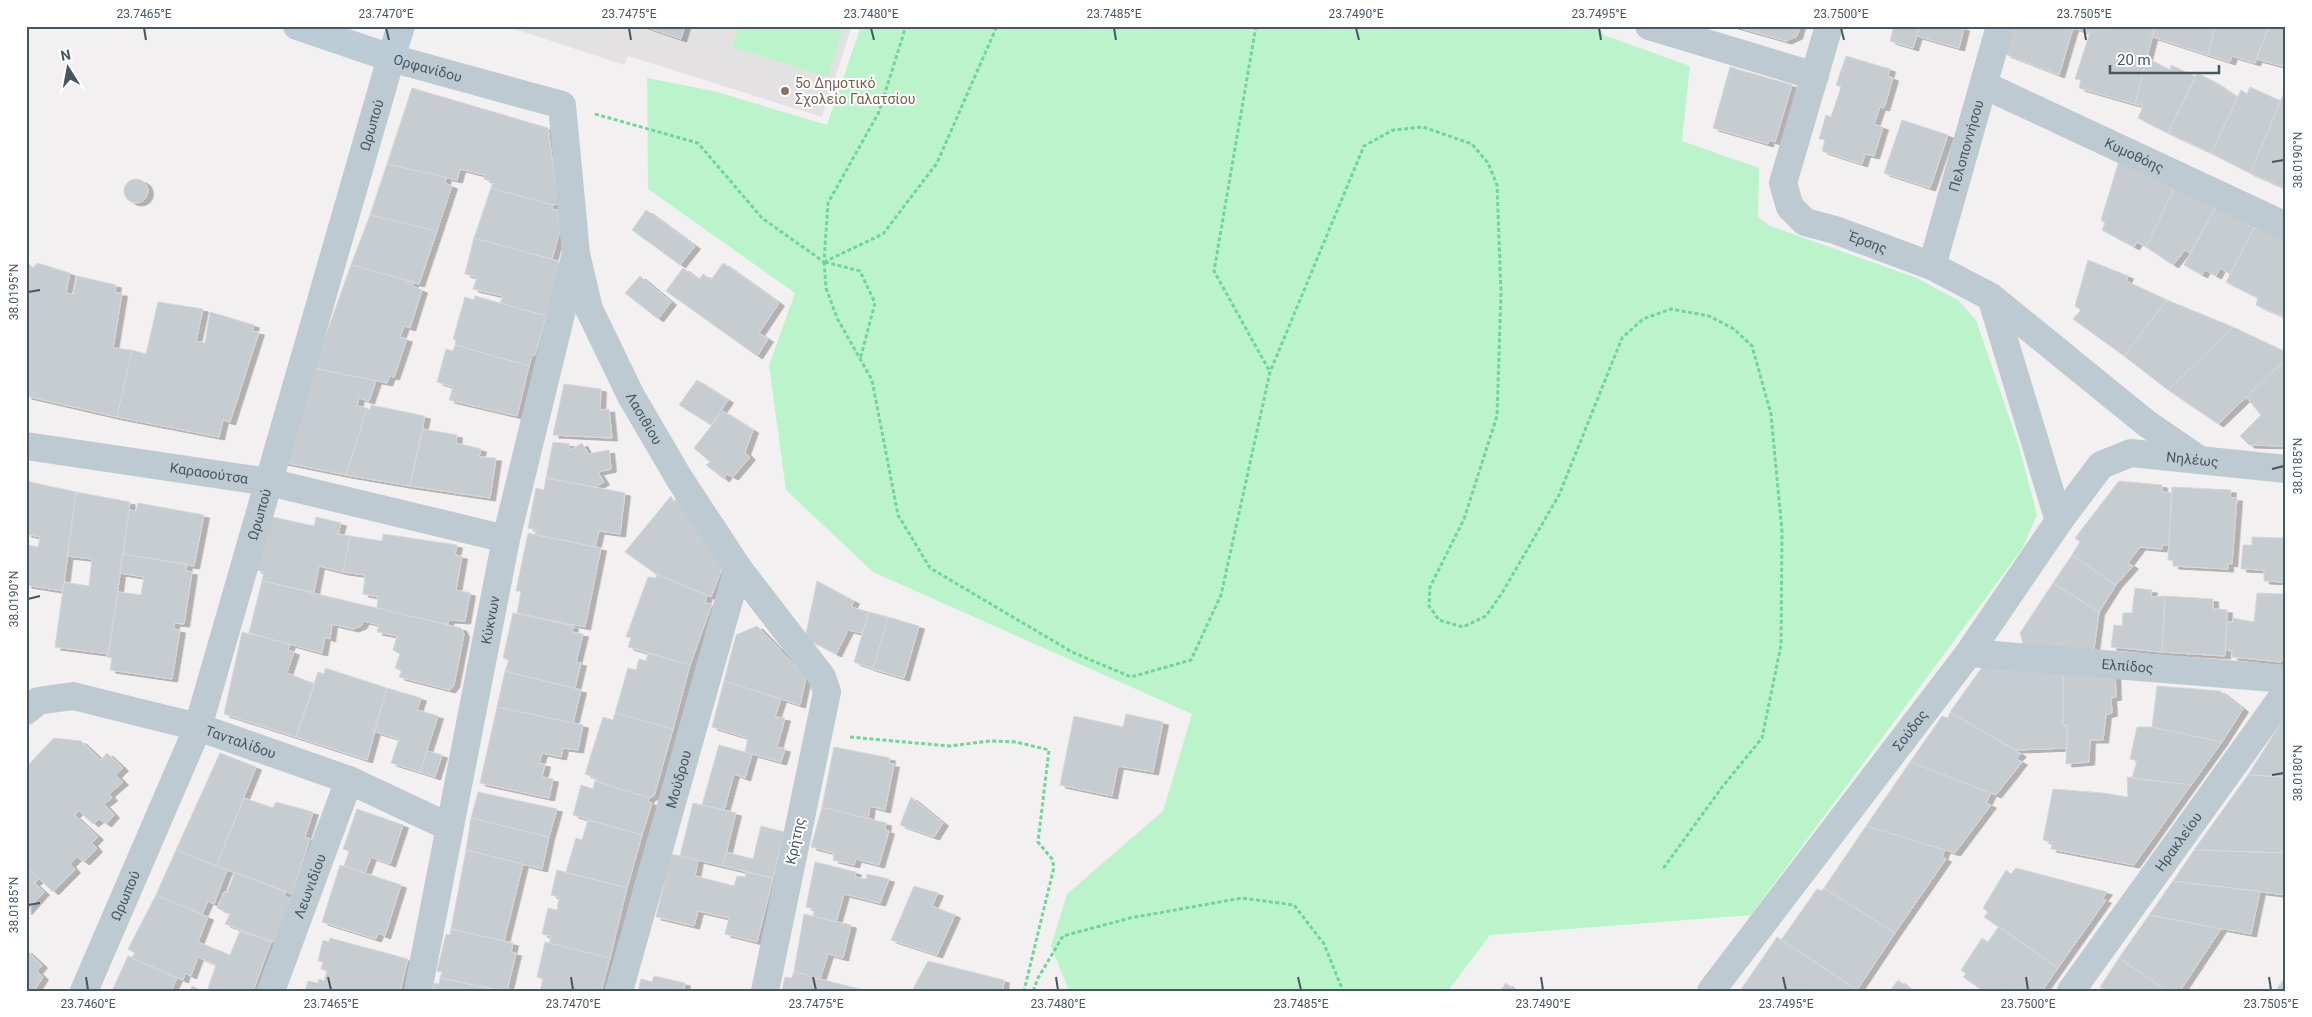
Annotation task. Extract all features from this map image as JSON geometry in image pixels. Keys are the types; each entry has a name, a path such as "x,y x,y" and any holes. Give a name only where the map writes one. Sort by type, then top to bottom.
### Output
{"street":[{"name":"Ορφανίδου","path":"297,26 391,58 562,105"},
{"name":"Ωρωπού","path":"84,991 198,727 401,26"},
{"path":"1649,26 1815,76"},
{"name":"Έρσης","path":"1829,26 1783,183 1790,207 1805,222 1835,230 1932,266 1991,297 2146,423 2198,459"},
{"name":"Πελοποννήσου","path":"1932,266 2000,26"},
{"name":"Κυμοθόης","path":"1984,85 2286,226"},
{"name":"Λασιθίου","path":"562,105 576,254 589,309 631,396 679,478 738,568 822,677 827,692"},
{"name":"Κύκνων","path":"418,991 506,539 576,254"},
{"path":"1991,297 2059,521"},
{"name":"Καρασούτσα","path":"26,446 269,482 506,539"},
{"name":"Νηλέως","path":"2101,465 2131,453 2286,469"},
{"name":"Σούδας","path":"1711,991 1969,653 2059,521 2101,465"},
{"name":"Μούδρου","path":"619,991 738,568"},
{"name":"Ελπίδος","path":"1969,653 2286,679"},
{"name":"Κρήτης","path":"764,991 827,692"},
{"name":"Ηρακλείου","path":"2071,991 2286,692"},
{"name":"Τανταλίδου","path":"26,711 38,701 73,696 198,727 349,780 450,828"},
{"name":"Λεωνιδίου","path":"271,991 349,780"}],"path":[{"path":"906,26 879,112 828,203 824,262 826,288 837,318 872,380 898,515 930,568 1072,652 1131,676 1191,660 1221,595 1270,372 1364,146 1393,130 1423,127 1472,144 1488,163 1497,186 1501,293 1497,416 1464,519 1430,587 1429,606 1439,620 1463,627 1486,616 1502,593 1559,495 1622,338 1643,319 1671,309 1709,316 1734,329 1752,346 1772,423 1782,532 1781,645 1762,738 1723,786 1662,870"},
{"path":"824,262 883,234 937,163 997,26"},
{"path":"1256,26 1214,271 1270,372"},
{"path":"562,105 698,143 762,218 824,262 860,271 875,303 860,360"},
{"path":"817,738 862,736 949,746 990,742 1016,742 1049,750 1038,842 1052,859 1054,867 1024,991"},
{"path":"1033,991 1038,978 1063,936 1130,918 1242,898 1294,905 1324,944 1343,991"}],"shaded area":[{"name":"5ο Δημοτικό Σχολείο Γαλατσίου","path":"506,26 852,26 822,117 628,56 624,65"}],"green space":[{"path":"739,26 844,26 828,77 732,47"},
{"path":"861,26 1598,26 1604,35 1690,66 1682,141 1759,168 1758,217 1770,226 1917,278 1959,301 1976,320 2019,446 2037,515 2022,549 1751,915 1490,935 1448,991 1069,991 1051,946 1067,894 1163,811 1192,714 873,572 786,490 769,365 795,293 648,189 647,78 714,91 827,125"}],"building":[{"path":"643,26 685,26 681,39"},
{"path":"1733,26 1800,26 1797,36 1786,41"},
{"path":"1894,26 1920,26 1913,48 1890,41"},
{"path":"1920,26 1957,26 1964,28 1959,48 1917,36"},
{"path":"2013,26 2073,28 2059,75 2005,54"},
{"path":"2068,26 2092,26 2090,33"},
{"path":"2092,26 2155,26 2135,104 2079,88 2081,80 2075,79"},
{"path":"2155,26 2215,26 2208,55 2153,37"},
{"path":"2215,26 2269,26 2255,63 2232,56 2230,62 2208,55"},
{"path":"2269,26 2286,26 2286,67 2256,59"},
{"path":"1846,56 1890,69 1888,76 1893,78 1884,108 1880,107 1874,124 1883,127 1874,156 1865,154 1862,164 1822,151 1825,140 1819,139 1826,115 1831,117 1841,87 1836,85"},
{"path":"2147,58 2170,70 2171,65 2196,77 2168,133 2138,118 2143,106 2135,104"},
{"path":"1730,67 1792,85 1775,142 1769,140 1768,144 1713,128"},
{"path":"2197,73 2238,98 2211,153 2168,133"},
{"path":"2250,87 2281,101 2250,173 2211,153 2241,90 2247,94"},
{"path":"412,88 548,128 558,204 553,205 491,188 493,182 484,179 485,175 460,169 457,180 387,164"},
{"path":"2283,95 2286,96 2286,189 2250,173"},
{"path":"1902,120 1948,135 1930,188 1884,173"},
{"path":"2119,161 2171,181 2167,186 2174,189 2146,247 2137,242 2134,247 2102,230 2105,223 2101,220"},
{"path":"387,164 446,177 445,183 452,186 437,231 370,215"},
{"path":"136,179 144,183 148,191 144,199 136,203 128,199 124,191 128,183"},
{"path":"2177,183 2215,208 2190,253 2185,250 2173,265 2146,247"},
{"path":"491,188 553,205 551,209 557,210 560,230 552,259 474,238"},
{"path":"2218,203 2251,221 2248,225 2254,228 2230,274 2220,268 2216,276 2205,270 2202,275 2184,265"},
{"path":"646,210 695,246 680,265 632,230"},
{"path":"370,215 437,231 419,284 351,265"},
{"path":"2257,223 2286,237 2286,318 2256,305 2258,298 2226,282"},
{"path":"474,238 558,261 559,276 546,316 500,303 503,296 473,289 477,277 465,274"},
{"path":"2088,260 2128,276 2126,281 2167,300 2124,356 2073,319 2081,310 2075,306"},
{"path":"37,263 70,273 66,293 73,294 77,276 116,285 115,293 122,293 113,348 132,350 117,417 26,396 26,266 29,264 33,268"},
{"path":"723,263 779,303 759,333 768,339 757,356 666,291 683,268 699,280 703,274 711,280"},
{"path":"351,265 414,282 412,286 422,290 410,328 404,326 400,337 407,339 394,377 390,376 387,383 314,368"},
{"path":"640,276 671,302 658,319 625,293"},
{"path":"475,296 546,316 535,355 532,355 529,366 455,345 456,340 453,339 465,297 474,300"},
{"path":"2167,300 2233,327 2168,390 2124,356"},
{"path":"158,302 203,309 196,341 205,343 210,312 254,325 252,331 259,332 230,422 223,420 219,437 117,417 132,350 146,354"},
{"path":"2233,327 2286,352 2286,359 2218,424 2168,390"},
{"path":"455,345 529,366 517,416 449,400 453,387 437,382 446,349 453,351"},
{"path":"2286,359 2286,446 2249,445 2240,436 2261,415 2246,397"},
{"path":"314,368 376,381 369,401 359,398 357,406 367,408 346,475 282,462"},
{"path":"697,380 728,400 711,425 679,405"},
{"path":"564,384 601,389 600,410 609,409 612,438 553,435"},
{"path":"371,405 425,416 410,486 346,475 367,408 370,410"},
{"path":"723,411 753,430 745,452 750,457 733,477 727,474 724,479 706,465 710,462 694,448"},
{"path":"423,429 457,435 456,443 481,449 479,457 496,458 490,498 410,486"},
{"path":"553,442 570,444 569,451 582,443 588,454 609,450 611,469 598,472 604,482 595,487 546,478"},
{"path":"546,478 625,493 620,534 599,531 595,547 535,535 536,530 528,528 536,488 544,490"},
{"path":"26,481 76,492 63,591 26,585 28,545 38,547 40,537 26,534"},
{"path":"2119,481 2162,485 2162,492 2172,493 2169,545 2162,545 2162,549 2140,547 2128,563 2133,566 2116,585 2072,555 2080,542 2075,538"},
{"path":"2172,487 2231,490 2230,498 2237,498 2232,564 2228,563 2228,569 2173,566 2173,560 2168,560"},
{"path":"76,492 130,502 109,654 55,647 64,582 89,586 92,559 67,556"},
{"path":"671,496 674,502 680,498 722,569 711,597 656,574 625,552"},
{"path":"138,503 204,515 194,566 123,554 129,510 136,511"},
{"path":"268,516 314,526 316,517 341,523 338,534 350,536 343,572 319,566 314,592 262,581 264,572 256,570"},
{"path":"528,533 601,548 585,627 517,613 521,591 516,591"},
{"path":"383,534 457,545 455,555 462,556 456,590 470,593 465,621 449,620 447,625 377,608 378,597 363,594 365,575 343,572 350,536 382,541"},
{"path":"2252,537 2286,538 2286,582 2264,581 2264,570 2241,569 2243,545 2252,545"},
{"path":"123,554 187,564 186,571 192,572 184,624 174,623 174,629 180,630 172,679 110,670 112,658 107,657 118,592 141,595 144,577 120,573"},
{"path":"2072,555 2116,585 2099,612 2053,583"},
{"path":"656,574 707,595 705,603 712,604 690,665 628,647 631,638 626,637 648,577 656,578"},
{"path":"262,581 461,628 464,634 454,685 450,690 399,677 402,671 395,668 400,654 393,650 397,636 377,632 379,625 364,621 361,626 353,629 332,624 330,639 325,637 322,653 249,633"},
{"path":"817,581 854,601 851,607 869,612 862,633 848,630 836,654 805,638"},
{"path":"2053,583 2099,612 2093,656 2025,651 2020,633"},
{"path":"2135,588 2152,590 2151,597 2165,596 2162,652 2111,647 2114,625 2122,626 2123,613 2132,613"},
{"path":"2257,593 2286,594 2286,655 2281,662 2232,657 2232,651 2225,650 2227,622 2233,622 2233,618 2254,622"},
{"path":"2165,596 2213,599 2213,609 2227,610 2225,656 2162,652"},
{"path":"869,612 888,617 873,669 854,662"},
{"path":"513,613 573,626 572,632 583,634 576,662 581,663 575,688 505,671 509,660 503,658"},
{"path":"888,617 919,626 904,678 873,669"},
{"path":"757,626 806,677 800,705 724,681 736,635"},
{"path":"242,632 290,644 288,650 294,652 287,673 315,684 296,737 224,714"},
{"path":"648,653 690,665 673,729 615,713 628,668 636,670 639,659 646,661"},
{"path":"1983,666 2063,668 2063,725 2067,725 2067,748 2016,750 1950,712"},
{"path":"325,668 387,688 367,760 296,737 318,672 324,674"},
{"path":"2063,668 2115,672 2116,697 2111,698 2112,713 2106,715 2103,740 2090,740 2089,762 2066,764 2067,725 2063,725"},
{"path":"505,671 581,690 573,723 497,707"},
{"path":"724,681 781,699 775,717 785,718 777,747 785,749 781,762 745,752 748,738 712,727"},
{"path":"2157,686 2220,691 2243,709 2222,742 2152,727"},
{"path":"387,688 421,698 417,710 438,716 420,772 391,763 399,739 373,731"},
{"path":"497,707 583,725 578,750 563,748 561,757 542,753 539,763 545,764 542,777 553,779 549,798 480,783"},
{"path":"1950,712 2021,754 2016,759 2022,762 1996,795 1910,762 1942,716 1948,718"},
{"path":"615,713 673,729 654,796 649,798 595,781 598,779 585,774 603,717 613,720"},
{"path":"1126,714 1163,722 1153,772 1118,766 1112,796 1060,785 1074,716 1123,727"},
{"path":"2286,715 2286,777 2248,775"},
{"path":"2137,727 2152,727 2222,742 2191,785 2132,778 2137,761 2130,759"},
{"path":"54,738 81,741 101,760 107,753 123,768 116,775 123,782 109,794 112,798 104,804 114,815 106,824 99,819 93,824 79,811 74,815 98,837 92,843 97,849 84,862 77,857 70,864 75,870 53,892 26,866 26,767"},
{"path":"719,745 752,754 745,778 734,774 724,810 702,805"},
{"path":"834,747 890,758 889,764 894,764 885,810 870,806 868,819 822,807"},
{"path":"427,751 442,755 435,777 420,772"},
{"path":"220,753 256,767 216,866 176,850"},
{"path":"1910,762 1991,793 1986,803 1991,805 1955,853 1866,826"},
{"path":"2248,775 2286,777 2286,853 2194,850"},
{"path":"2127,777 2191,785 2134,865 2051,849 2052,843 2043,840 2053,789 2128,797"},
{"path":"595,781 649,798 648,802 652,803 642,835 573,815 581,785 593,789"},
{"path":"478,792 557,809 549,837 471,818"},
{"path":"911,797 943,823 934,837 900,825"},
{"path":"244,798 273,808 276,802 313,812 305,837 310,839 292,894 216,866"},
{"path":"693,803 736,813 723,866 680,856"},
{"path":"822,807 886,823 885,830 889,831 879,865 856,859 854,865 833,860 834,853 811,847"},
{"path":"357,809 403,825 390,864 371,857 365,873 344,866 349,851 343,849"},
{"path":"471,818 549,837 542,869 466,850"},
{"path":"588,820 642,835 627,888 566,872 576,838 582,840"},
{"path":"761,826 784,832 773,878 723,866 726,852 753,859"},
{"path":"1866,826 1945,850 1942,857 1946,859 1895,933 1824,888"},
{"path":"176,850 227,870 214,904 208,901 202,914 156,895"},
{"path":"466,850 523,864 504,941 451,929"},
{"path":"2194,850 2286,853 2286,895 2173,881"},
{"path":"671,854 698,860 695,876 734,886 737,876 745,877 746,872 773,878 757,942 725,934 729,918 698,911 694,926 656,917"},
{"path":"815,862 856,872 855,877 866,879 867,874 889,879 880,903 844,894 836,922 813,916 814,909 806,907"},
{"path":"340,865 401,885 385,936 378,933 376,939 322,922"},
{"path":"26,866 39,879 34,883 44,892 26,912"},
{"path":"2016,868 2107,892 2102,899 2106,900 2058,968 1984,917 1988,912 1983,908 2006,870 2011,874"},
{"path":"557,870 627,888 610,958 549,943 551,936 542,934 548,908 557,910 559,897 551,895"},
{"path":"235,872 286,891 284,896 290,899 277,943 225,924 230,914 217,908 224,892 227,893"},
{"path":"2173,881 2260,891 2251,934 2149,915"},
{"path":"914,886 938,893 932,906 955,915 937,955 891,940"},
{"path":"1824,888 1895,933 1857,990 1781,940 1817,889 1822,891"},
{"path":"156,895 208,917 198,942 230,955 240,931 271,942 253,991 207,991 216,965 198,957 191,976 185,973 183,980 131,958 135,953 128,949"},
{"path":"804,914 851,925 843,958 828,954 820,979 794,971"},
{"path":"2149,915 2221,929 2180,991 2167,991 2119,958"},
{"path":"1999,926 2058,968 2042,991 1983,991 1963,977 1966,974 1961,970 1982,938 1988,942"},
{"path":"451,929 513,943 511,952 516,953 507,991 440,978 442,972 437,971 446,934 450,935"},
{"path":"1777,937 1857,990 1857,991 1740,991"},
{"path":"330,938 408,959 400,991 305,991 308,981 318,983 319,979 324,981 327,971 321,969 323,962 318,961 323,940 329,942"},
{"path":"545,942 610,958 601,991 540,991 543,979 537,977"},
{"path":"26,950 42,965 37,971 43,977 34,991 26,991"},
{"path":"128,956 177,978 171,991 112,991"},
{"path":"2119,958 2167,991 2106,991 2100,987"},
{"path":"928,961 1004,980 1003,991 912,991"},
{"path":"794,971 868,991 782,991 785,977 792,978"},
{"path":"654,976 685,983 684,991 638,991 641,979 652,982"},
{"path":"2286,976 2286,991 2277,991 2276,990"},
{"path":"440,978 500,991 433,991 434,983 439,984"},
{"path":"1898,980 1912,991 1890,991"},
{"path":"1506,983 1516,991 1500,991"},
{"path":"192,986 203,991 190,991"}],"place":[{"name":"5ο Δημοτικό Σχολείο Γαλατσίου","path":"785,91"}]}
